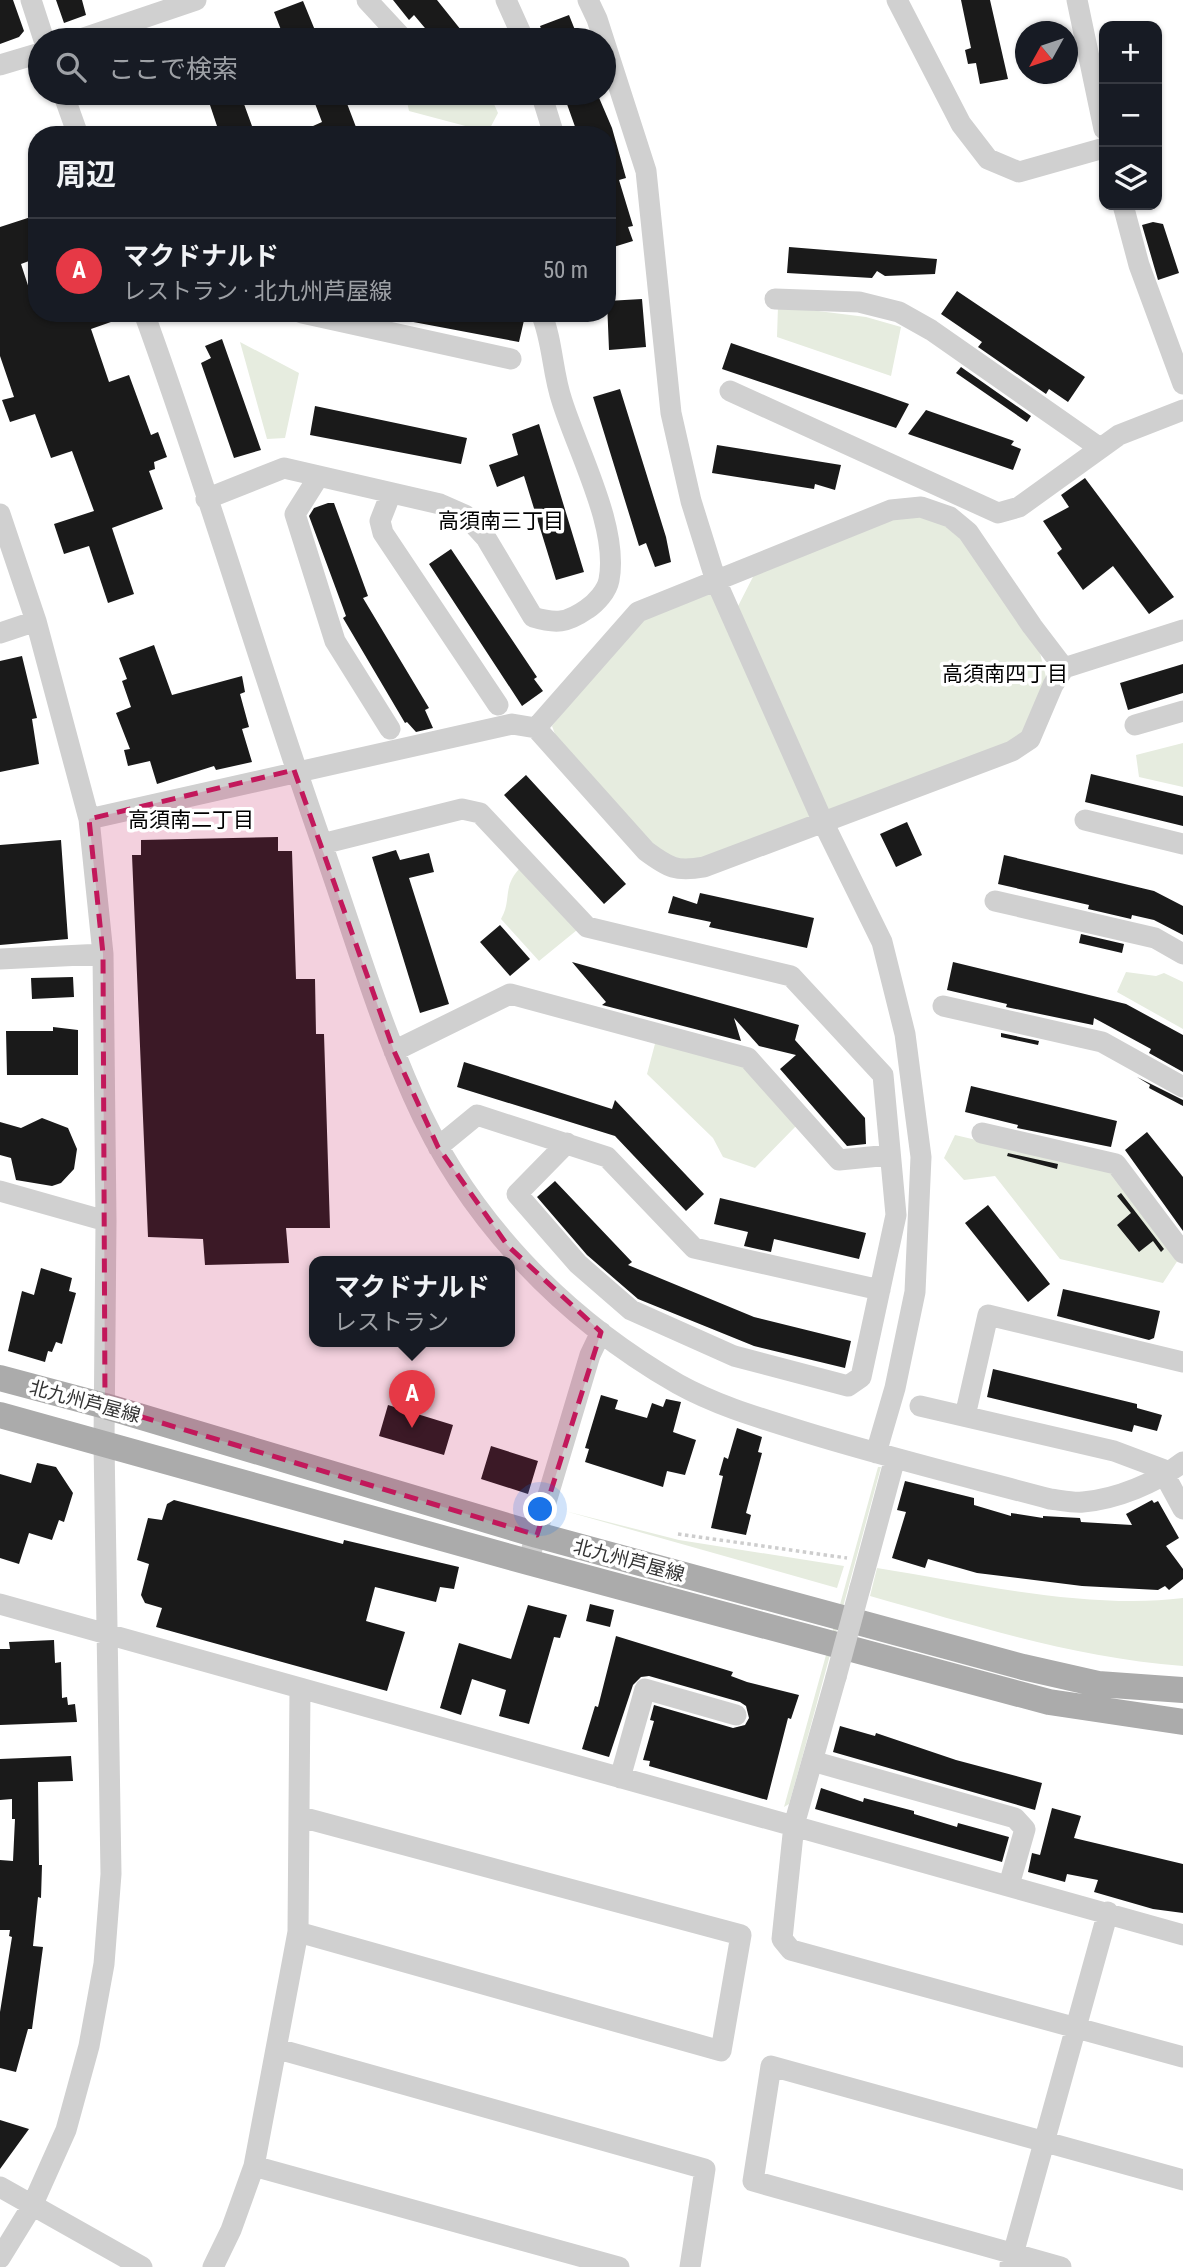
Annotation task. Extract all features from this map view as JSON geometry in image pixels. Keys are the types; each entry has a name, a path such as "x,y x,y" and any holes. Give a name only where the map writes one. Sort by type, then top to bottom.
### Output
{"main road":[{"name":"北九州芦屋線","path":"0,1378 104,1406 537,1535 1023,1667 1098,1684 1183,1690"},
{"name":"北九州芦屋線","path":"0,1415 528,1562 1049,1702 1183,1722"}],"street":[{"path":"31,0 40,28"},
{"path":"114,28 197,0"},
{"path":"367,0 393,28"},
{"path":"506,0 515,28"},
{"path":"588,0 600,28"},
{"path":"897,0 961,124 988,159 1018,172 1099,149"},
{"path":"1077,0 1099,104"},
{"path":"0,65 28,57"},
{"path":"616,78 646,171 671,414 691,501 716,581 823,822 883,942 905,1034 920,1157 915,1292 895,1388 886,1456 860,1588 794,1825 782,1939 791,1950 1183,2057"},
{"path":"67,105 75,126"},
{"path":"545,105 551,126"},
{"path":"1125,210 1139,265 1183,384"},
{"path":"775,299 859,302 899,312 932,330 1100,448"},
{"path":"147,322 295,770 394,1051 438,1147 471,1199 508,1246 554,1294 601,1332 682,1386 732,1409 886,1456 1050,1499 1081,1502 1125,1492 1172,1469"},
{"path":"362,322 511,359"},
{"path":"206,499 284,468 440,504 465,516 493,547 533,617 555,624 573,619 594,604 609,583 611,561 605,528 560,398 545,322"},
{"path":"730,391 998,513 1019,507 1119,435 1183,410"},
{"path":"319,476 295,514 335,641 390,729"},
{"path":"391,493 380,521 383,533 498,705"},
{"path":"536,728 638,612 891,510 921,507 950,517 968,532 1032,626 1065,668"},
{"path":"0,514 36,621 89,819 103,954 106,1221 104,1443 111,1874 104,1964 89,2046 66,2130 32,2206 0,2258"},
{"path":"0,633 36,621"},
{"path":"89,819 295,770 512,724 536,728 646,851 681,871 704,867 1012,751 1030,739 1053,685 1065,668 1183,630"},
{"path":"1135,725 1183,711"},
{"path":"322,844 463,809 480,813 587,927 791,976 883,1075 896,1214 861,1377 848,1386 734,1356 631,1310 578,1264 517,1194 567,1143"},
{"path":"1085,820 1183,844"},
{"path":"995,901 1155,938 1183,954"},
{"path":"0,959 103,954"},
{"path":"394,1051 510,993 748,1058 839,1160 890,1155"},
{"path":"943,1006 1102,1042 1183,1087"},
{"path":"438,1147 477,1115 567,1143 607,1157 694,1248 880,1290"},
{"path":"982,1133 1116,1164 1183,1253"},
{"path":"0,1191 106,1221"},
{"path":"965,1416 988,1315 1183,1362"},
{"path":"528,1562 590,1355 601,1332"},
{"path":"920,1406 1114,1451 1172,1469"},
{"path":"1172,1469 1183,1509"},
{"path":"0,1604 1183,1935"},
{"path":"214,2267 231,2230 254,2166 298,1932 300,1689"},
{"path":"620,1778 645,1689 736,1715"},
{"path":"812,1761 1015,1818 1025,1829 1009,1885"},
{"path":"298,1932 722,2051 741,1935 301,1817"},
{"path":"1011,2260 1108,1912"},
{"path":"278,2049 705,2169 690,2267"},
{"path":"1061,2267 1011,2260 753,2181 772,2066 1183,2180"},
{"path":"254,2166 591,2263 619,2267"},
{"path":"0,2187 142,2267"}],"path":[{"path":"678,1534 849,1558"}],"highlighted area":[{"path":"294,770 394,1051 438,1147 508,1246 601,1332 537,1535 105,1406 103,954 89,819"}],"shaded area":[{"path":"408,105 494,105 498,113 491,126 465,126 409,111"},
{"path":"778,306 866,317 901,327 891,376 777,337"},
{"path":"240,342 299,373 285,438 267,439"},
{"path":"915,513 953,525 1038,645 1046,677 1024,737 829,816 735,612 756,571 894,515"},
{"path":"714,587 819,820 704,863 667,860 556,737 552,726 641,616"},
{"path":"1183,743 1183,787 1139,777 1136,755"},
{"path":"519,869 577,930 539,961 501,919 511,882"},
{"path":"1126,972 1156,976 1164,973 1183,982 1183,1029 1117,992"},
{"path":"656,1040 742,1063 798,1124 755,1168 723,1157 713,1138 647,1074"},
{"path":"955,1135 1112,1172 1178,1260 1163,1283 1060,1259 995,1176 964,1180 944,1158"},
{"path":"878,1467 881,1467 802,1758 789,1804 784,1807"},
{"path":"565,1511 679,1540 844,1566 837,1588"},
{"path":"877,1568 1070,1598 1147,1601 1183,1598 1183,1666 1142,1662 1063,1648 870,1596"}],"building":[{"path":"0,0 13,0 24,31 19,37 0,44"},
{"path":"56,0 82,0 86,15 64,23"},
{"path":"393,0 437,0 459,28 425,28 414,15 409,20"},
{"path":"961,0 990,0 1008,79 980,84 976,63 968,64 965,50 971,48"},
{"path":"303,1 314,28 280,28 274,12"},
{"path":"569,15 574,28 541,28 540,26"},
{"path":"210,105 244,105 252,126 217,126"},
{"path":"316,105 348,105 356,126 313,126 322,122"},
{"path":"567,105 602,105 611,126 575,126"},
{"path":"616,142 626,178 619,180 633,226 628,227 633,241 616,246"},
{"path":"28,218 28,261 21,264 28,285 28,322 111,322 91,329 109,382 129,375 151,435 158,432 167,457 154,462 155,469 149,471 163,509 112,528 134,594 108,603 89,546 64,554 54,524 94,511 72,451 51,458 35,414 10,422 2,400 14,397 0,356 0,227"},
{"path":"1153,222 1163,224 1179,273 1158,280 1142,225"},
{"path":"789,247 937,259 935,274 885,276 877,271 872,278 787,273"},
{"path":"957,291 1085,377 1068,402 1049,389 1046,394 978,347 982,342 941,314"},
{"path":"642,299 646,347 609,350 608,322 616,322 616,300"},
{"path":"413,322 524,322 519,342"},
{"path":"222,339 261,450 234,458 201,363 211,358 205,346"},
{"path":"731,343 909,404 896,428 722,369"},
{"path":"961,367 1031,416 1027,422 956,373"},
{"path":"620,389 666,537 671,562 655,567 646,543 639,546 593,397"},
{"path":"315,406 467,438 461,464 310,435"},
{"path":"926,410 1014,441 1011,445 1021,449 1013,470 908,434"},
{"path":"539,424 584,572 556,580 524,476 497,487 489,465 518,455 512,434"},
{"path":"717,445 841,465 835,490 815,484 814,489 712,473"},
{"path":"1085,478 1174,597 1149,614 1113,566 1083,590 1057,553 1062,549 1043,521 1069,507 1061,495"},
{"path":"334,503 368,596 363,598 429,708 425,710 433,728 416,732 405,723 343,618 346,616 309,516 314,508"},
{"path":"451,549 537,677 534,679 543,691 522,706 429,564"},
{"path":"154,645 172,695 242,676 245,692 240,694 249,727 242,729 252,762 216,770 214,766 157,784 150,761 128,766 124,750 130,749 116,713 131,707 122,681 127,679 119,658"},
{"path":"22,656 37,718 32,719 39,764 0,772 0,661"},
{"path":"1183,664 1183,693 1128,710 1120,683"},
{"path":"1091,774 1183,796 1183,826 1085,802"},
{"path":"526,775 626,884 604,904 504,795"},
{"path":"907,822 922,855 896,867 880,834"},
{"path":"278,837 278,851 292,851 296,979 315,979 316,1034 324,1034 330,1228 286,1228 289,1263 205,1265 203,1239 148,1237 132,855 141,855 141,840"},
{"path":"61,840 68,939 0,945 0,845"},
{"path":"396,850 400,860 429,853 434,872 409,878 449,1004 420,1013 372,857"},
{"path":"1004,855 1154,891 1183,906 1183,935 1154,920 1132,915 1131,919 1088,909 1089,905 998,884"},
{"path":"700,893 814,918 807,948 709,927 711,922 668,913 673,896 697,904"},
{"path":"500,925 530,959 510,976 480,942"},
{"path":"1081,934 1124,944 1122,953 1079,943"},
{"path":"572,962 799,1025 795,1040 865,1118 866,1144 847,1146 780,1069 796,1055 759,1046 734,1018 741,1041 602,1005 606,1002"},
{"path":"953,962 1126,1004 1183,1035 1183,1072 1149,1053 1151,1049 1094,1018 1093,1025 1006,1007 1007,1004 947,990"},
{"path":"73,977 74,997 32,999 31,978"},
{"path":"53,1027 78,1030 78,1075 7,1075 6,1031 53,1031"},
{"path":"1001,1033 1039,1041 1038,1045 1001,1037"},
{"path":"464,1062 612,1109 615,1100 704,1194 686,1211 615,1136 457,1087"},
{"path":"1137,1077 1183,1100 1183,1106 1149,1088 1150,1085"},
{"path":"971,1086 1117,1121 1111,1147 1017,1128 1018,1125 965,1112"},
{"path":"42,1118 68,1128 77,1149 74,1169 61,1183 52,1186 16,1180 11,1158 0,1155 0,1122 21,1128"},
{"path":"1147,1132 1183,1177 1183,1231 1125,1150"},
{"path":"1008,1153 1058,1164 1057,1169 1007,1156"},
{"path":"555,1181 632,1262 628,1265 754,1317 851,1341 845,1368 754,1346 638,1299 587,1255 537,1197"},
{"path":"1121,1193 1164,1249 1161,1252 1153,1241 1139,1252 1117,1225 1131,1213 1117,1196"},
{"path":"720,1198 866,1233 859,1259 774,1239 771,1252 744,1246 748,1232 714,1224"},
{"path":"988,1205 1050,1284 1028,1302 965,1223"},
{"path":"41,1268 72,1278 69,1291 76,1293 62,1344 56,1342 52,1352 48,1351 45,1362 8,1351 22,1291 34,1295"},
{"path":"1063,1289 1160,1311 1154,1338 1149,1340 1057,1316"},
{"path":"993,1369 1137,1404 1137,1408 1162,1415 1157,1431 1134,1425 1132,1432 987,1397"},
{"path":"601,1395 618,1400 615,1409 647,1418 652,1403 663,1407 666,1399 681,1402 673,1432 696,1440 685,1475 667,1471 663,1487 585,1462 589,1449 585,1448"},
{"path":"388,1405 453,1425 444,1455 379,1436"},
{"path":"737,1428 762,1437 758,1452 762,1453 746,1513 751,1515 746,1535 711,1528 723,1476 719,1475 724,1457 728,1459"},
{"path":"491,1446 538,1461 528,1494 481,1479"},
{"path":"37,1463 56,1467 73,1493 64,1522 59,1520 52,1540 29,1533 19,1564 0,1558 0,1474 31,1483"},
{"path":"905,1481 974,1498 974,1505 1011,1516 1011,1513 1043,1518 1080,1518 1081,1522 1132,1525 1126,1514 1152,1500 1154,1503 1158,1501 1179,1538 1166,1546 1183,1569 1183,1579 1169,1590 1165,1586 1158,1590 1082,1586 977,1573 928,1559 925,1568 892,1558 906,1512 897,1510"},
{"path":"174,1500 343,1544 344,1540 459,1567 454,1589 440,1587 436,1602 375,1587 366,1621 405,1632 387,1691 156,1627 162,1608 145,1603 141,1595 149,1564 137,1560 148,1518 162,1520 167,1504"},
{"path":"590,1604 614,1610 610,1627 586,1621"},
{"path":"528,1605 567,1615 560,1638 554,1637 529,1724 499,1716 506,1690 472,1679 461,1715 440,1708 459,1643 511,1659"},
{"path":"616,1636 733,1672 731,1676 747,1682 799,1695 791,1719 788,1718 767,1800 649,1766 650,1761 643,1760 654,1721 650,1720 654,1705 733,1728 745,1725 749,1718 746,1706 740,1702 649,1676 641,1677 633,1685 609,1757 582,1749 595,1706 598,1707"},
{"path":"54,1640 55,1663 61,1662 62,1698 67,1697 68,1705 75,1704 77,1722 0,1725 0,1649 10,1649 9,1642"},
{"path":"840,1726 875,1736 876,1733 956,1760 1042,1783 1035,1810 833,1752"},
{"path":"71,1756 73,1781 38,1782 41,1898 38,1897 33,1946 43,1947 32,2029 28,2029 16,2072 0,2068 0,2012 12,1937 9,1936 10,1930 0,1930 0,1860 13,1861 15,1819 12,1819 12,1799 0,1800 0,1759"},
{"path":"821,1788 863,1802 864,1798 914,1811 914,1814 957,1827 958,1823 1009,1837 1002,1862 815,1809"},
{"path":"1052,1808 1081,1816 1074,1838 1183,1864 1183,1913 1153,1909 1094,1892 1098,1880 1067,1874 1065,1882 1028,1872 1032,1853 1040,1855"},
{"path":"0,2120 29,2129 0,2169"}],"place":[{"name":"マクドナルド","path":"412,1428"}],"district":[{"name":"高須南三丁目","path":"501,521"},
{"name":"高須南四丁目","path":"1005,674"},
{"name":"高須南二丁目","path":"191,820"}]}
